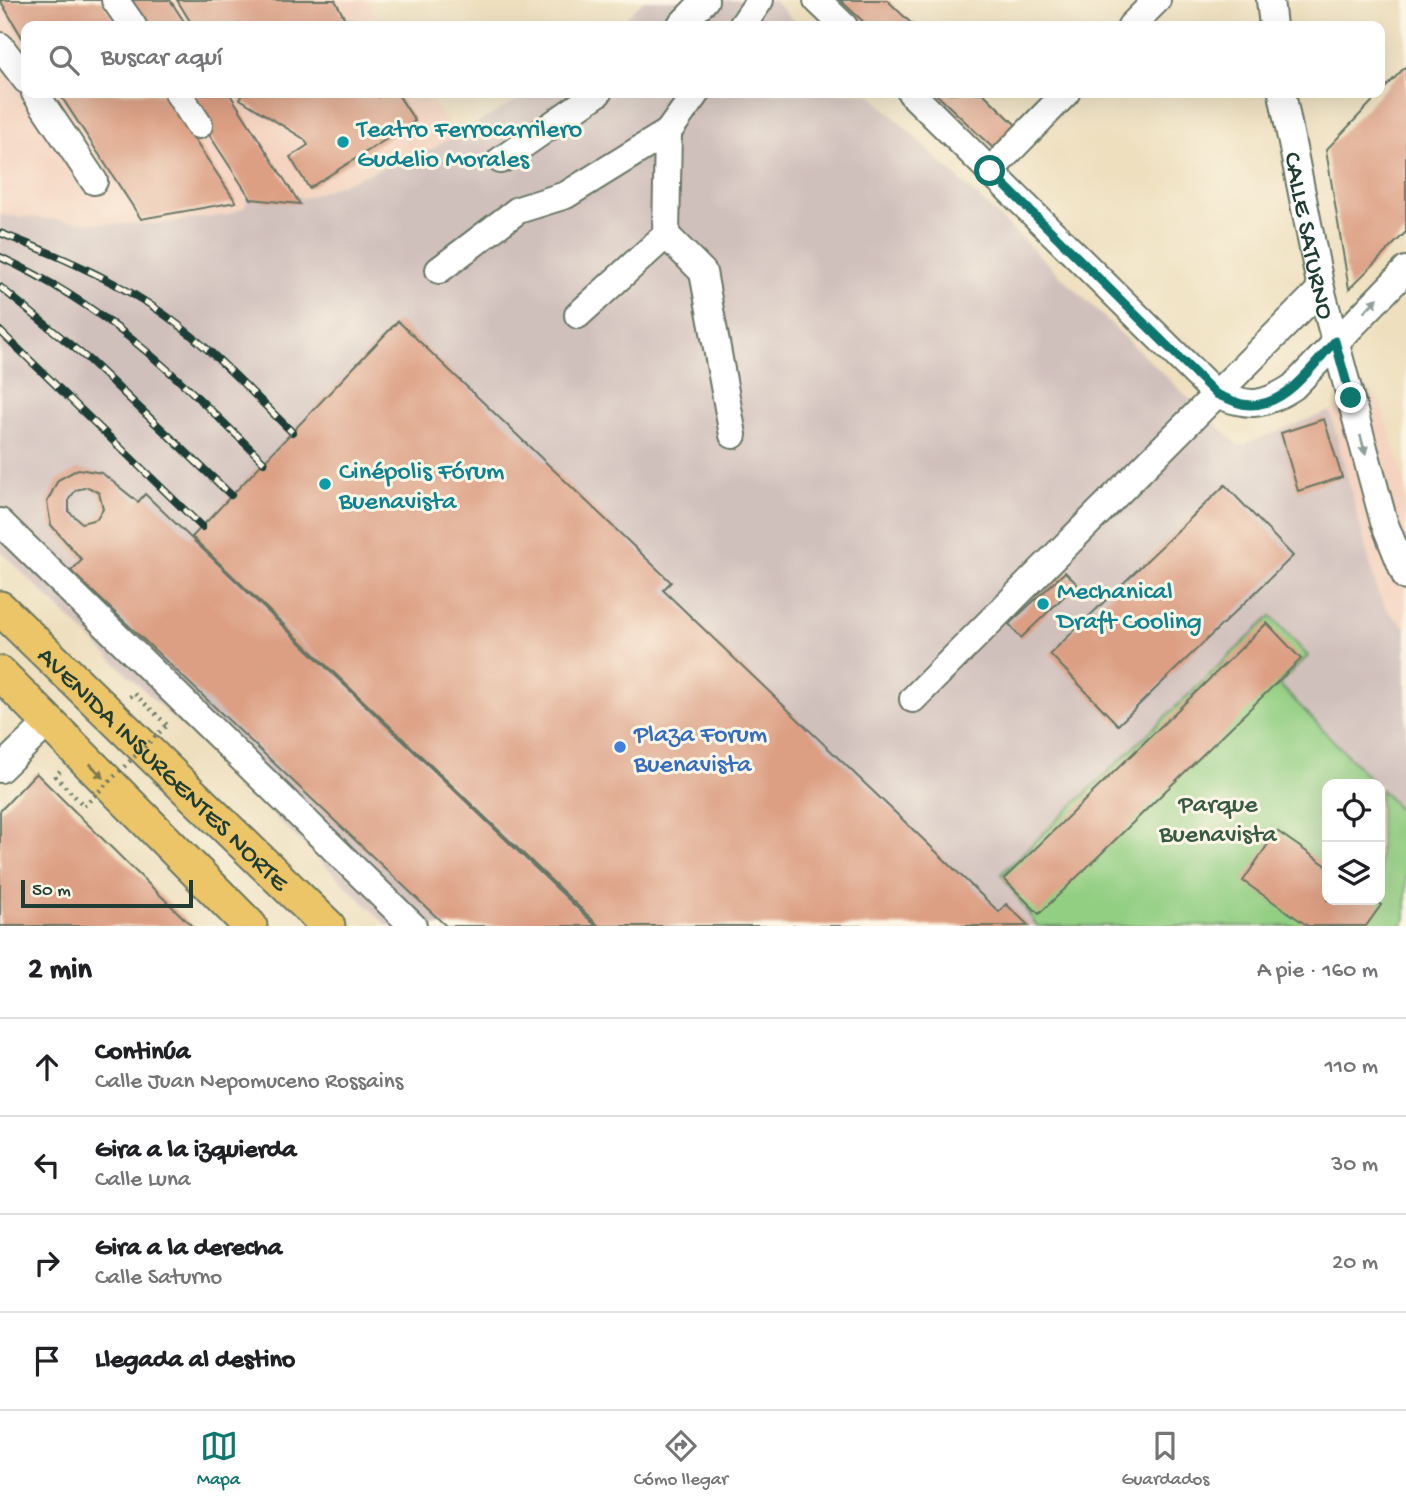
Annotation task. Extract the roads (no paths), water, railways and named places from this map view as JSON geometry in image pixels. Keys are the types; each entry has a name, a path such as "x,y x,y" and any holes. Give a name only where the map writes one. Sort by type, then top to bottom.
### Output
{"main road":[{"name":"AVENIDA INSURGENTES NORTE","path":"0,607 328,926"},
{"name":"AVENIDA INSURGENTES NORTE","path":"6,682 50,722 250,926"}],"street":[{"path":"115,0 129,21"},
{"path":"685,21 705,0"},
{"path":"745,21 760,0"},
{"path":"817,0 839,21"},
{"path":"1136,21 1157,0"},
{"path":"1270,0 1272,21"},
{"path":"0,46 21,73"},
{"path":"38,98 94,181"},
{"path":"181,98 200,125"},
{"path":"501,160 591,98"},
{"path":"439,270 518,211 566,195 668,132 692,98"},
{"path":"916,98 1216,394 1244,404 1271,401 1293,387 1406,270"},
{"path":"990,171 1061,98"},
{"name":"CALLE SATURNO","path":"1283,98 1321,289 1384,522 1406,577"},
{"path":"668,132 666,235 703,272 733,435"},
{"path":"578,315 666,235"},
{"path":"913,699 1321,289"},
{"path":"0,522 412,926"},
{"path":"0,769 50,722"}],"railway":[{"path":"0,233 113,283 169,317 206,348 292,432"},
{"path":"0,257 40,277 110,322 172,374 264,462"},
{"path":"0,287 89,360 231,495"},
{"path":"0,331 202,527"}],"place":[{"name":"Teatro Ferrocarrilero Gudelio Morales","path":"343,142"},
{"name":"Cinépolis Fórum Buenavista","path":"325,484"},
{"name":"Mechanical Draft Cooling","path":"1043,604"},
{"name":"Plaza Forum Buenavista","path":"620,747"}],"park label":[{"name":"Parque Buenavista","path":"1218,817"}]}
